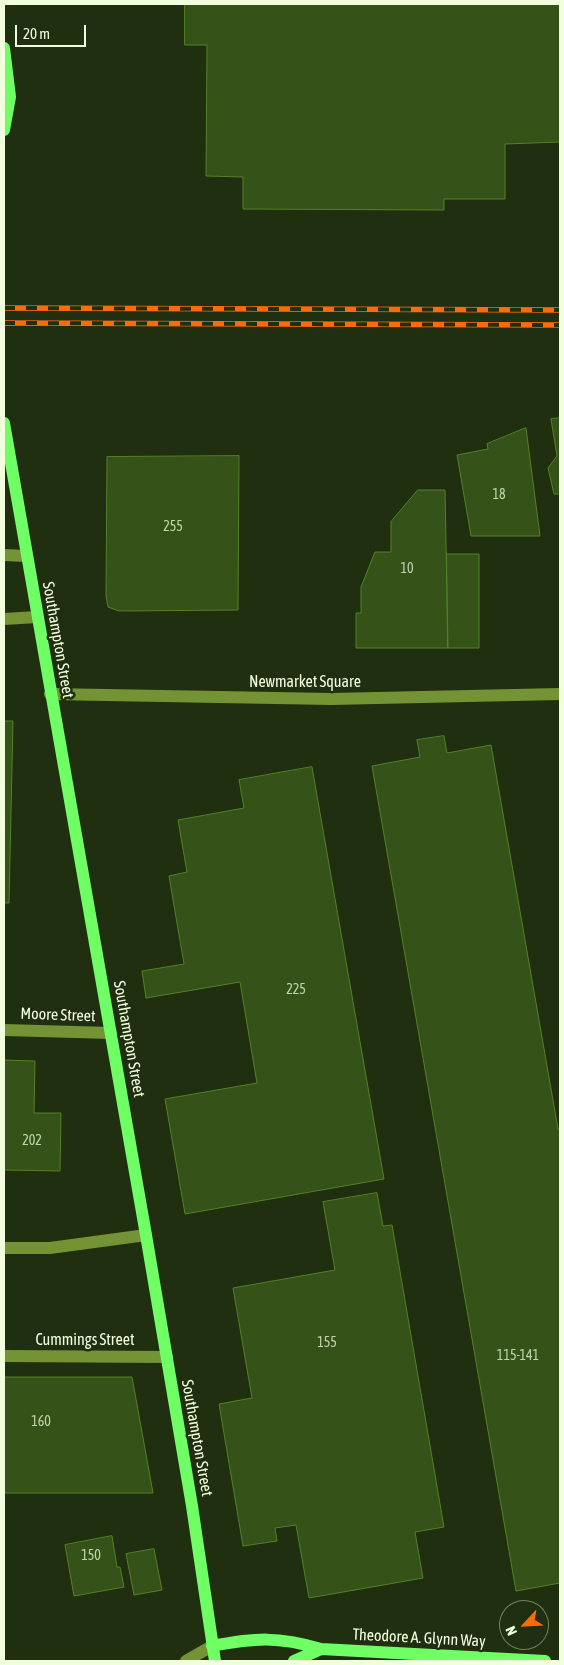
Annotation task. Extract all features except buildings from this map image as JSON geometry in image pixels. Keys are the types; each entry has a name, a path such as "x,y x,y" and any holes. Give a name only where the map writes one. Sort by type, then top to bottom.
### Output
{"main road":[{"path":"4,48 10,97 4,130"},
{"name":"Southampton Street","path":"4,423 167,1356 215,1661"},
{"path":"212,1646 265,1638 292,1640 321,1649"},
{"path":"294,1661 321,1649"},
{"name":"Theodore A. Glynn Way","path":"321,1649 545,1661"}],"street":[{"path":"4,555 26,556"},
{"path":"4,619 37,617"},
{"name":"Newmarket Square","path":"50,694 331,699 560,694"},
{"name":"Moore Street","path":"4,1030 111,1033"},
{"path":"4,1248 50,1248 146,1235"},
{"name":"Cummings Street","path":"4,1356 167,1356"},
{"path":"186,1661 212,1646"}],"railway":[{"path":"4,308 560,310"},
{"path":"4,323 560,325"}]}
